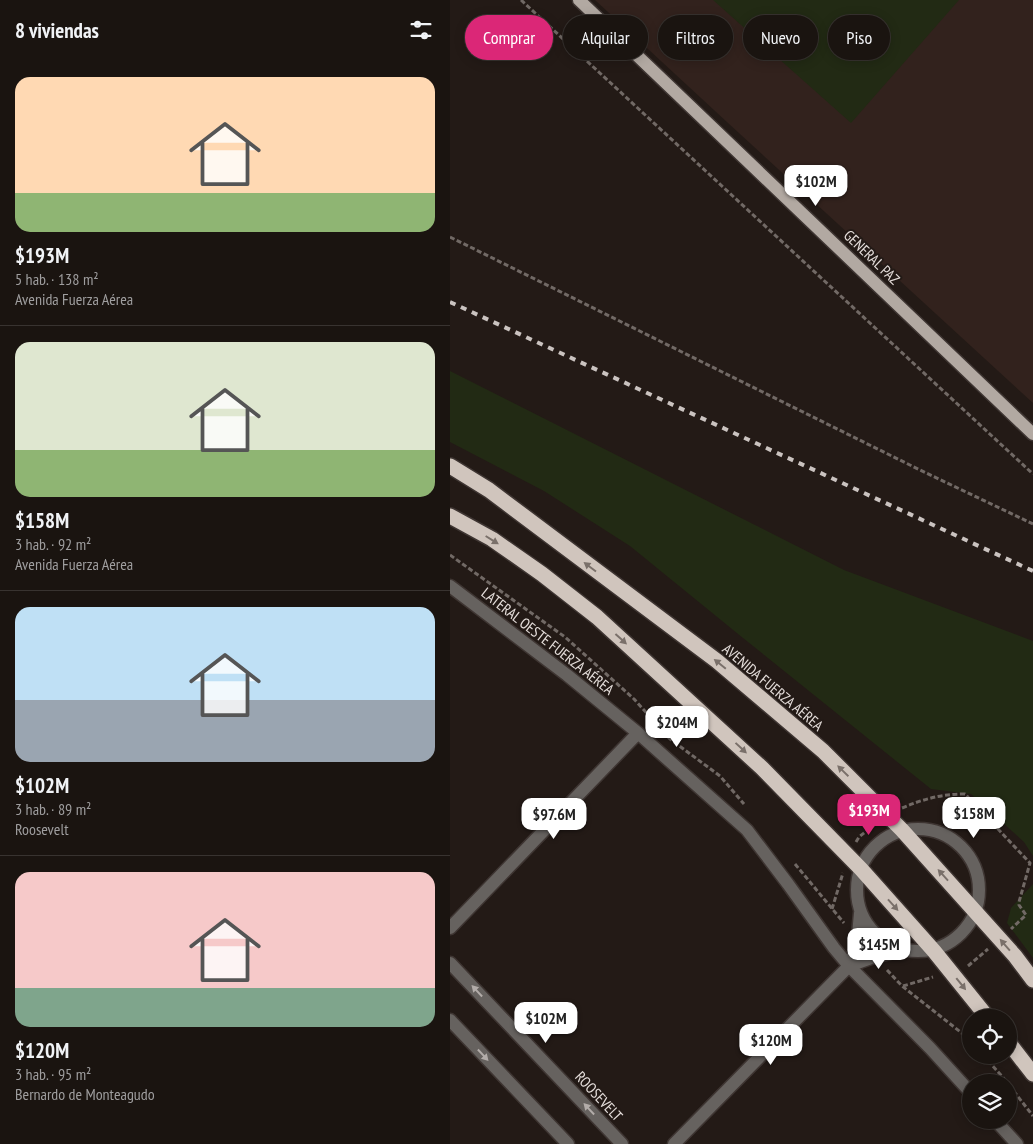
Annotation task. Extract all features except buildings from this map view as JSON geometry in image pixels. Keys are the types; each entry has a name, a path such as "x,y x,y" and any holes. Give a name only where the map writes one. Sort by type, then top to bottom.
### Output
{"highway":[{"name":"AVENIDA FUERZA AÉREA","path":"450,466 489,490 717,661 823,751 902,830 976,911 1033,980"},
{"path":"450,516 492,539 542,574 596,618 762,768 861,868 934,951 981,1009"},
{"path":"1017,1053 1033,1074"}],"main road":[{"name":"GENERAL PAZ","path":"580,0 1033,434"}],"street":[{"name":"LATERAL OESTE FUERZA AÉREA","path":"450,586 567,675 638,733 747,830 849,966 962,1083"},
{"path":"450,928 638,733"},
{"path":"902,830 935,830 951,838 963,848 973,861 978,878 979,893 976,911 960,934 934,951 901,950 883,942 870,929 860,913 856,897 857,880 861,868 872,851 902,830"},
{"path":"674,1144 849,966 857,946 860,913"},
{"path":"849,966 901,950"},
{"name":"ROOSEVELT","path":"450,962 622,1144"},
{"path":"450,1020 568,1144"},
{"path":"1003,1129 1017,1144"}],"path":[{"path":"521,0 1033,474"},
{"path":"450,237 1033,524"},
{"path":"902,986 962,1034"},
{"path":"991,1064 999,1074"},
{"path":"1017,1096 1033,1116"}],"shaded area":[{"path":"595,0 1033,0 1033,403 660,60 733,60 733,15 658,15 658,58 648,49 648,15 611,15"}],"green space":[{"path":"713,0 959,0 851,123 780,60 818,60 818,15 743,15 743,27 733,18 733,15 730,15"},
{"path":"450,371 844,570 1033,641 1033,856 1024,842 971,794 931,789 630,546 544,491 450,442"},
{"path":"1033,884 1033,958 1007,923 1011,908"}],"railway":[{"path":"450,302 1033,571"}]}
